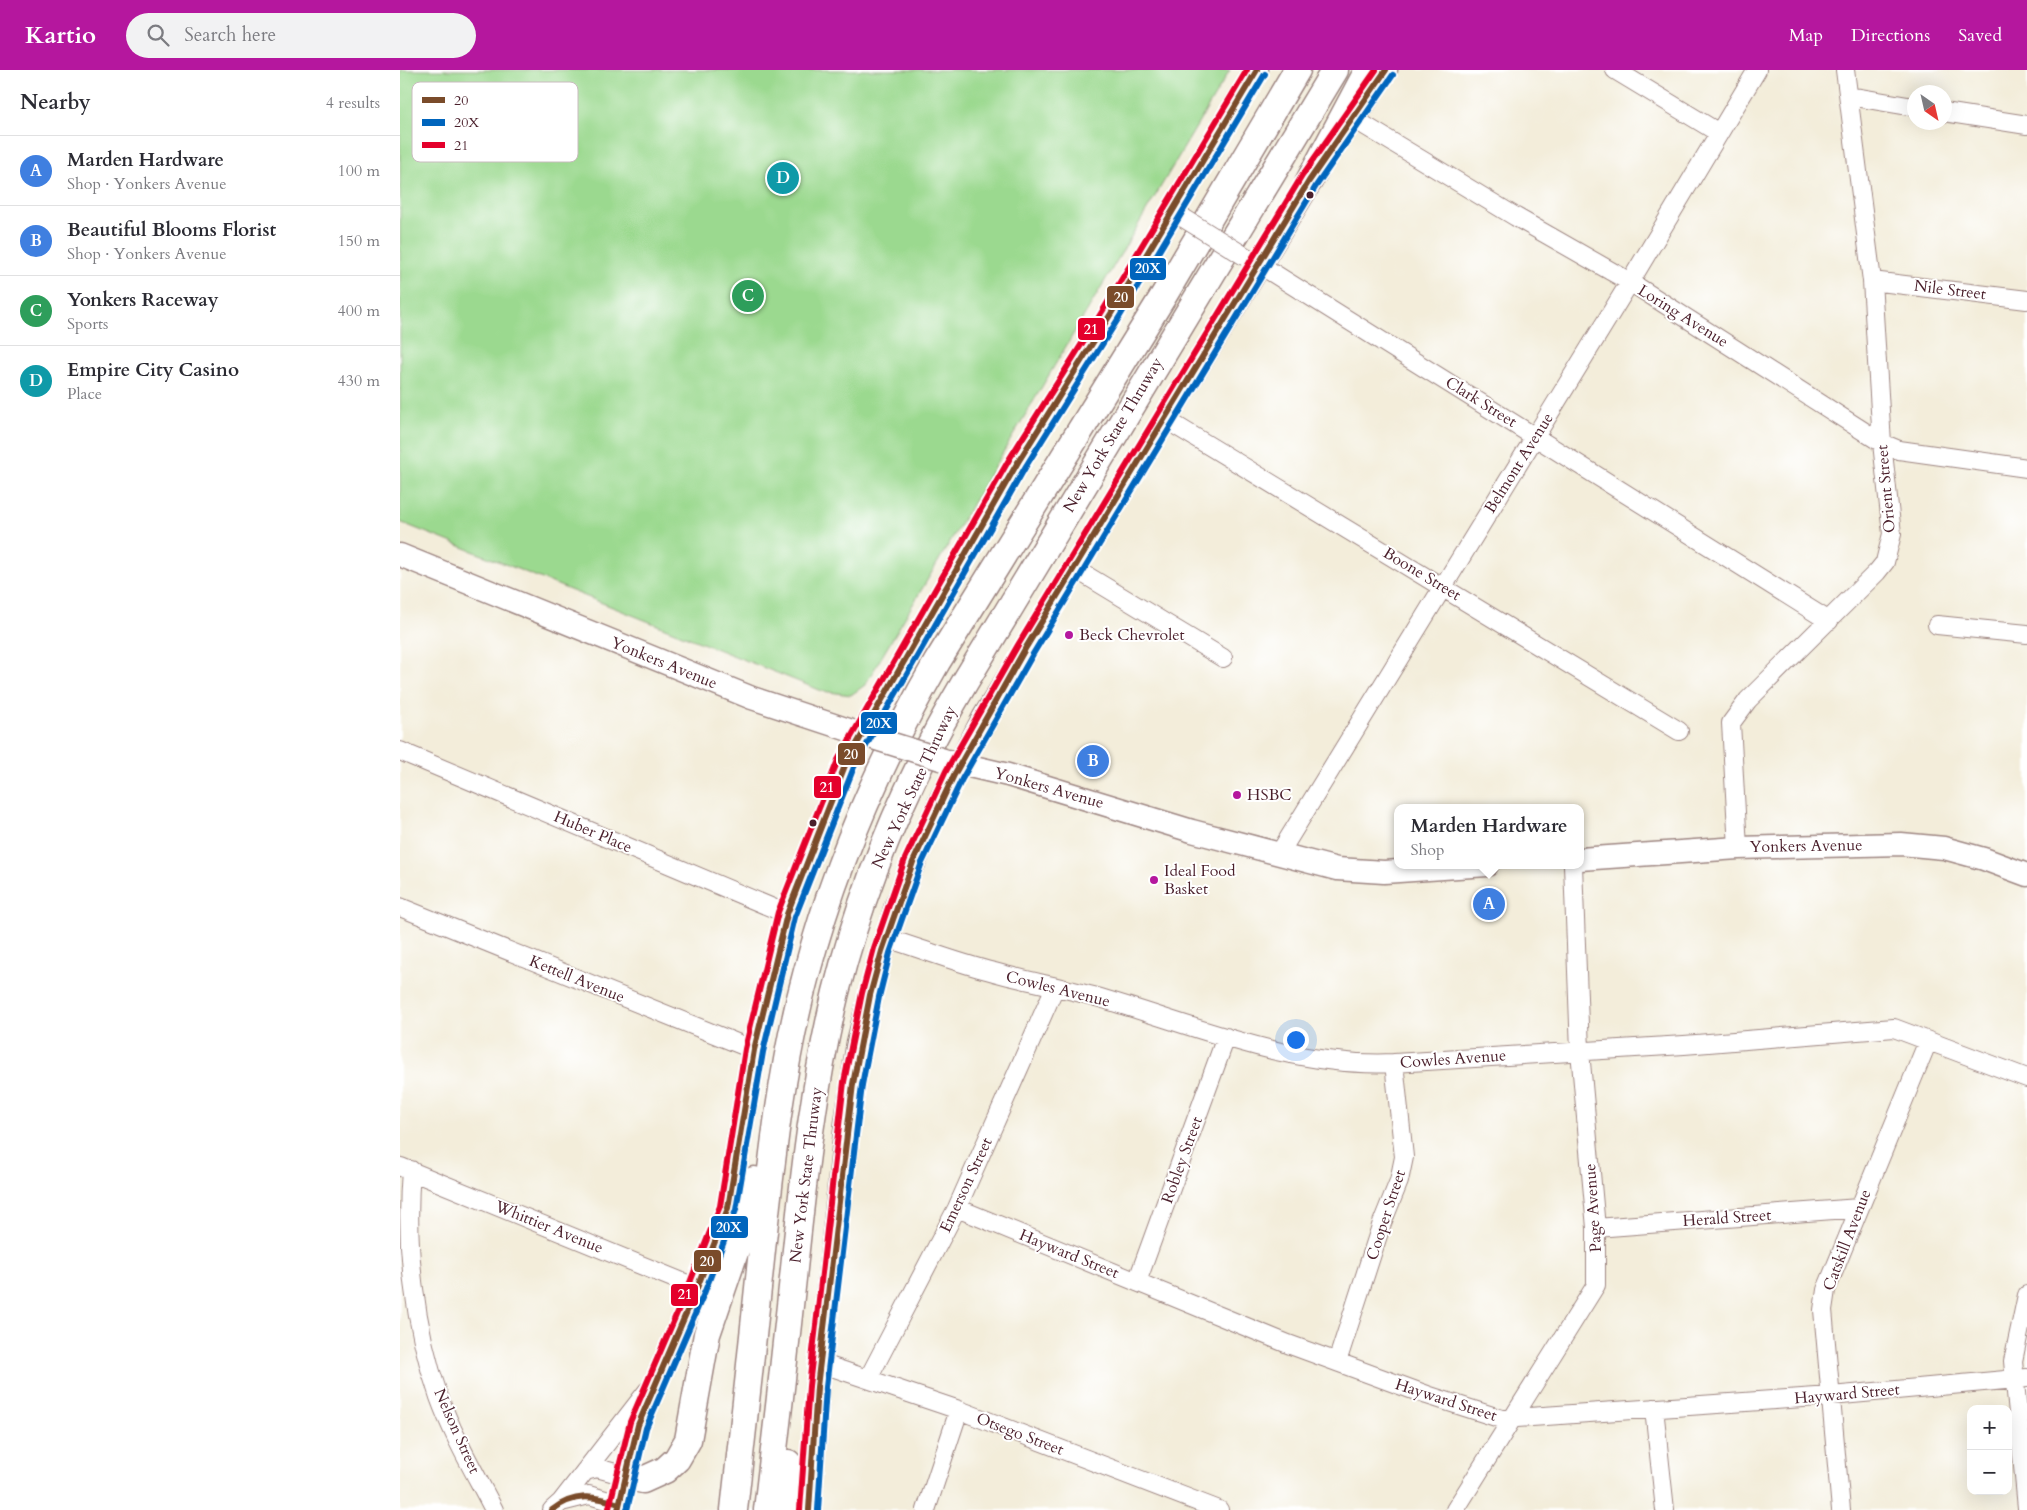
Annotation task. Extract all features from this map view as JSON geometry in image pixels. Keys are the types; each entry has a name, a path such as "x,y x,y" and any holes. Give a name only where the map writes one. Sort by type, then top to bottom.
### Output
{"highway":[{"name":"New York State Thruway","path":"734,1510 779,1102 806,972 823,917 862,811 910,709 971,606 1164,295 1297,70"},
{"name":"New York State Thruway","path":"768,1510 806,1156 824,1045 852,936 890,831 939,726 964,682 1335,70"},
{"path":"1310,181 1368,70"},
{"path":"626,1476 643,1480 665,1470 677,1459 688,1440 708,1334 745,1222 758,1156 779,1102"},
{"path":"787,1510 791,1296"}],"main road":[{"path":"618,1507 638,1425 697,1288 728,1208 754,1050 787,914 846,763 865,736 1018,462 1112,312 1177,214 1257,70"},
{"path":"809,1510 820,1363 846,1123 857,1052 886,938 912,866 941,799 952,762 984,717 1165,419 1253,260 1354,119 1386,70"},
{"name":"Yonkers Avenue","path":"400,555 752,698 865,736 952,762 1008,775 1192,831 1337,869 1384,872 1428,869"},
{"name":"Yonkers Avenue","path":"1584,859 1738,848 1923,846 1944,848 1984,859 2027,875"}],"street":[{"path":"1615,70 1719,133"},
{"name":"Belmont Avenue","path":"1279,854 1630,282 1757,70"},
{"name":"Orient Street","path":"1738,848 1731,723 1748,700 1829,621 1885,562 1892,534 1882,443 1872,281 1845,70"},
{"path":"1848,96 1907,106"},
{"path":"1952,113 2027,125"},
{"name":"Loring Avenue","path":"1354,119 1516,218 1630,282 1882,443 1899,450 2027,468"},
{"name":"Clark Street","path":"1177,214 1536,436 1829,621"},
{"name":"Nile Street","path":"1872,281 2027,300"},
{"name":"Boone Street","path":"1165,419 1679,730"},
{"path":"1074,568 1224,658"},
{"path":"1937,624 2027,634"},
{"name":"Huber Place","path":"400,751 787,914"},
{"name":"Page Avenue","path":"1455,1510 1596,1285 1596,1228 1580,1051 1573,869"},
{"name":"Kettell Avenue","path":"400,908 754,1050"},
{"name":"Cowles Avenue","path":"886,938 992,972 1055,987 1256,1047 1310,1059 1363,1064 1394,1063 1894,1028 2027,1078"},
{"name":"Emerson Street","path":"868,1379 957,1208 1055,987"},
{"name":"Robley Street","path":"1138,1282 1226,1037"},
{"name":"Catskill Avenue","path":"1841,1510 1823,1310 1826,1290 1928,1041"},
{"name":"Cooper Street","path":"1337,1362 1382,1223 1399,1181 1404,1157 1394,1063"},
{"name":"Whittier Avenue","path":"406,1168 697,1288"},
{"name":"Nelson Street","path":"406,1168 410,1242 418,1308 427,1355 439,1397 456,1436 494,1510"},
{"name":"Hayward Street","path":"957,1208 1288,1344 1427,1395 1502,1419 1832,1396 2021,1379"},
{"name":"Herald Street","path":"1596,1228 1859,1208"},
{"path":"2027,1295 2013,1361 2021,1379 2027,1508"},
{"name":"Otsego Street","path":"820,1363 959,1410 1219,1510"},
{"path":"557,1506 661,1374"},
{"path":"1654,1408 1665,1510"},
{"path":"926,1510 959,1410"},
{"path":"585,1471 597,1468 626,1476"},
{"path":"557,1506 589,1494 618,1507"}],"green space":[{"path":"400,70 1230,70 865,685 851,695 822,691 400,522"}],"transit line":[{"name":"21","path":"609,1508 630,1422 689,1285 720,1206 745,1049 778,912 838,760 1010,458 1105,307 1247,70"},
{"name":"20","path":"618,1510 638,1425 697,1288 728,1208 754,1050 787,914 846,763 1018,462 1112,312 1257,70"},
{"name":"21","path":"800,1510 809,1386 844,1082 862,993 874,948 905,859 946,771 1018,645 1302,176 1376,70"},
{"name":"20","path":"809,1510 817,1387 853,1084 870,995 882,951 913,862 954,775 1025,649 1309,181 1386,70"},
{"name":"20X","path":"627,1510 646,1428 705,1291 736,1210 763,1052 795,917 854,767 1026,466 1120,316 1265,74"},
{"name":"20X","path":"818,1510 826,1387 862,1085 879,997 890,953 921,865 962,779 1033,654 1316,186 1393,75"},
{"name":"20","path":"552,1510 560,1504 584,1497 593,1497 619,1504"}],"place":[{"name":"Empire City Casino","path":"783,178"},
{"name":"Yonkers Raceway","path":"748,296"},
{"name":"Beck Chevrolet","path":"1069,635"},
{"name":"Beautiful Blooms Florist","path":"1093,761"},
{"name":"HSBC","path":"1237,795"},
{"name":"Ideal Food Basket","path":"1154,880"},
{"name":"Marden Hardware","path":"1489,904"}]}
